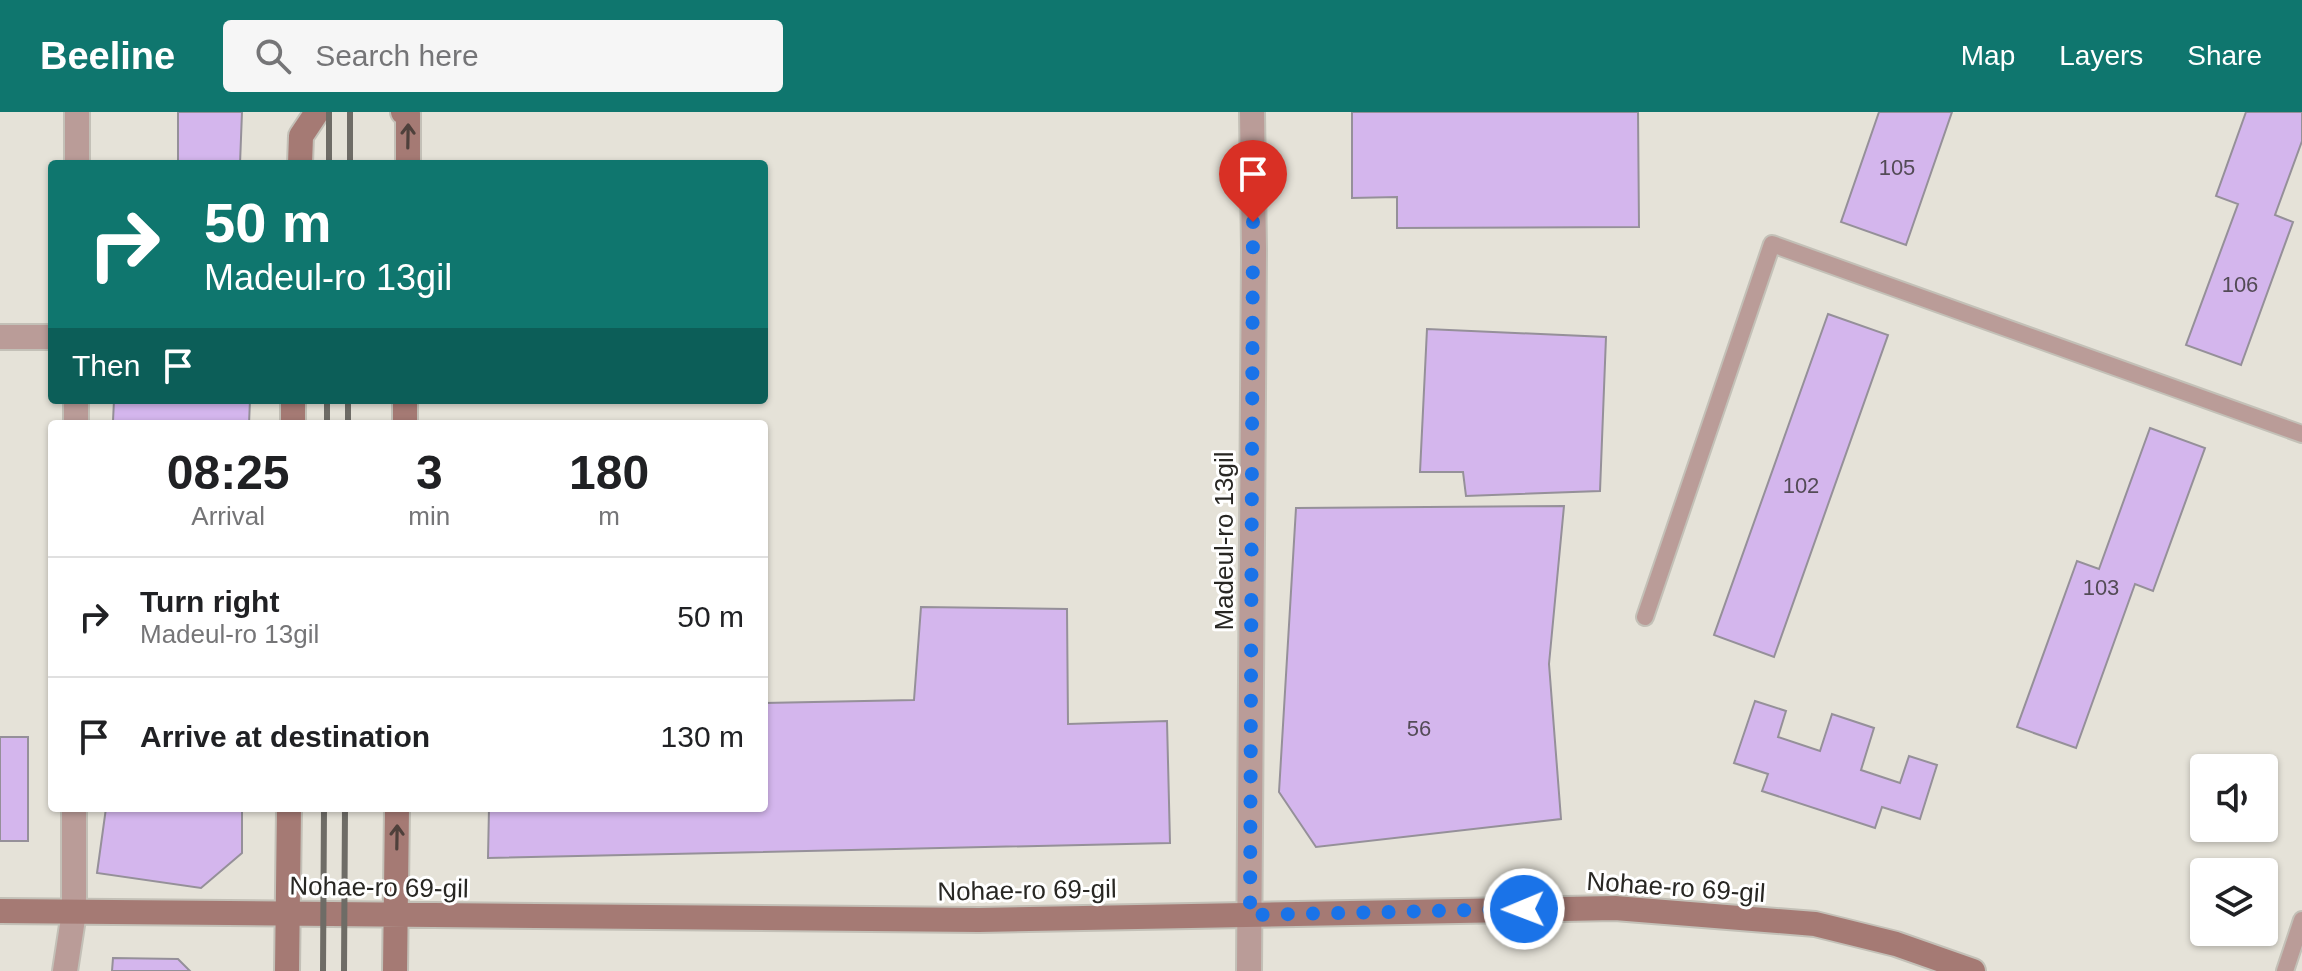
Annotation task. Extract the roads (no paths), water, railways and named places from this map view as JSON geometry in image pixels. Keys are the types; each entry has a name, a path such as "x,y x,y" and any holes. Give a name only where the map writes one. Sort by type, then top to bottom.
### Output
{"main road":[{"path":"300,160 301,136 317,112"},
{"path":"403,112 408,114 408,160"},
{"path":"287,971 289,812"},
{"path":"395,971 397,812"},
{"name":"Nohae-ro 69-gil","path":"0,911 979,920 1615,908 1815,924 1896,944 1973,971"}],"street":[{"path":"77,112 77,160"},
{"name":"Madeul-ro 13gil","path":"1249,971 1254,250 1252,112"},
{"path":"0,337 48,337"},
{"path":"65,971 74,912 74,812"}],"lane":[{"path":"1645,617 1772,244 2302,434"},
{"path":"2285,971 2302,920"}],"railway":[{"path":"329,112 329,160"},
{"path":"350,112 350,160"},
{"path":"327,404 327,420"},
{"path":"348,404 348,420"},
{"path":"323,971 324,812"},
{"path":"344,971 345,812"}]}
